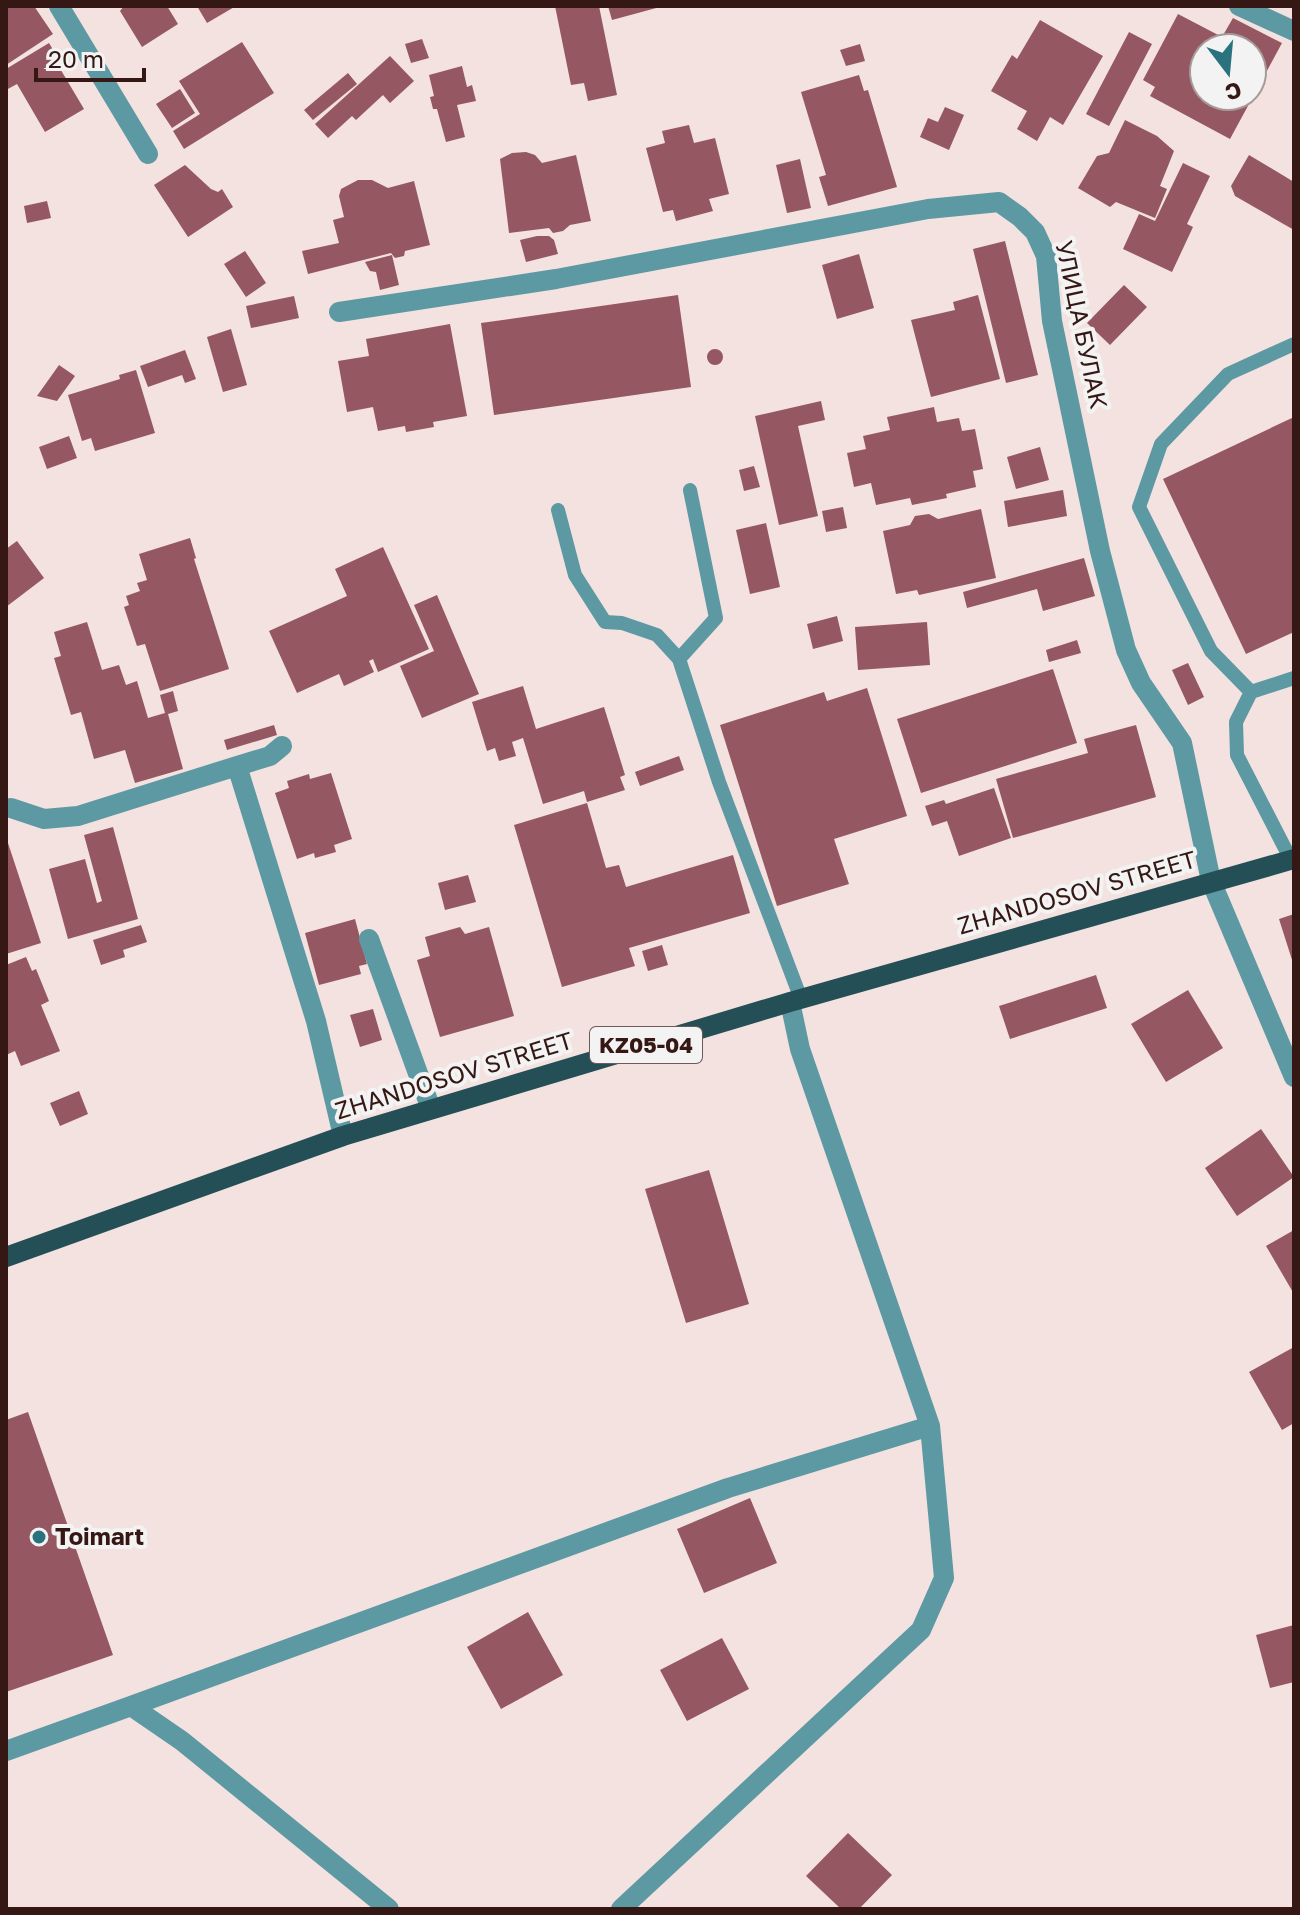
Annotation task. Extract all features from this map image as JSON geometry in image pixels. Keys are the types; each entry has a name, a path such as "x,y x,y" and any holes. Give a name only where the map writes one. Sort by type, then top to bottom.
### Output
{"main road":[{"name":"ZHANDOSOV STREET","path":"6,1257 343,1136 796,1000 1292,860"}],"street":[{"path":"59,6 148,154"},
{"path":"1239,6 1294,31"},
{"name":"УЛИЦА БУЛАК","path":"339,312 556,279 928,209 999,202 1020,217 1035,232 1046,256 1052,321 1100,551 1126,650 1141,683 1182,743 1211,881 1294,1077"},
{"path":"11,808 44,819 78,816 270,756 282,746"},
{"path":"237,766 316,1021 343,1136"},
{"path":"369,939 431,1109"},
{"path":"621,1909 921,1630 944,1578 930,1426 800,1049 796,1000"},
{"path":"6,1751 728,1488 930,1426"},
{"path":"131,1706 182,1741 389,1909"}],"lane":[{"path":"1251,692 1211,651 1139,507 1161,444 1228,374 1294,344"},
{"path":"679,659 716,618 690,490"},
{"path":"558,510 575,575 605,622 622,623 657,635 679,659 796,1000"},
{"path":"1292,860 1237,755 1236,722 1251,692 1294,678"}],"building":[{"path":"6,6 34,6 53,34 6,65"},
{"path":"124,6 167,6 178,24 142,47 120,11"},
{"path":"197,6 236,6 207,23"},
{"path":"555,6 599,6 617,95 588,101 584,83 571,85"},
{"path":"608,6 660,6 660,7 612,20"},
{"path":"1178,14 1212,32 1188,32 1188,112 1245,112 1230,139 1150,96 1155,87 1143,80"},
{"path":"1233,18 1260,32 1225,32"},
{"path":"1040,20 1103,56 1063,125 1050,117 1037,141 1017,129 1027,111 991,91 1012,55 1017,59"},
{"path":"1129,32 1152,44 1109,126 1086,114"},
{"path":"1268,36 1282,43 1268,69"},
{"path":"422,39 429,58 411,63 405,44"},
{"path":"242,42 274,93 184,149 173,131 200,114 179,81"},
{"path":"49,43 55,53 52,55 84,109 45,132 17,84 6,90 6,69"},
{"path":"860,44 865,61 846,66 840,50"},
{"path":"390,56 414,81 390,103 383,95 356,120 352,116 328,138 315,124"},
{"path":"462,66 467,87 472,85 476,101 457,105 465,137 446,142 437,109 433,109 430,97 434,96 429,75"},
{"path":"348,73 357,84 313,120 304,110"},
{"path":"859,75 864,91 868,90 897,187 828,206 819,177 826,175 801,92"},
{"path":"180,89 195,113 172,128 156,104"},
{"path":"945,107 964,115 949,150 920,137 928,118 938,122"},
{"path":"1125,120 1157,136 1174,151 1160,186 1167,189 1155,218 1116,202 1110,207 1078,188 1097,156 1109,153"},
{"path":"689,125 694,143 715,138 729,194 709,199 713,211 676,221 673,210 663,212 646,148 665,143 662,131"},
{"path":"512,153 535,155 542,163 576,155 591,221 570,225 563,231 553,233 549,228 509,233 500,159"},
{"path":"1249,155 1294,182 1294,230 1235,196 1231,186"},
{"path":"800,159 811,208 787,213 776,165"},
{"path":"1183,163 1210,176 1187,224 1193,227 1172,272 1123,249 1139,214 1155,221"},
{"path":"185,165 211,189 218,192 222,189 233,207 188,237 154,185"},
{"path":"358,180 372,180 388,188 414,181 430,245 405,251 404,256 395,258 391,253 308,274 302,251 339,243 333,220 344,217 339,196 341,189"},
{"path":"47,201 51,218 27,223 24,206"},
{"path":"549,236 554,240 558,254 526,262 520,240"},
{"path":"1005,241 1038,375 1006,383 973,249"},
{"path":"245,251 266,283 246,297 224,264"},
{"path":"859,254 874,308 837,319 822,265"},
{"path":"392,255 399,285 380,290 376,272 370,271 365,262"},
{"path":"1124,285 1147,307 1110,345 1087,323"},
{"path":"678,295 691,387 494,415 481,323"},
{"path":"978,295 1000,379 931,397 911,320 955,310 953,302"},
{"path":"294,296 299,318 251,328 246,306"},
{"path":"450,324 467,416 433,422 434,427 406,432 405,426 378,431 373,407 347,412 338,361 369,356 366,339"},
{"path":"231,329 247,385 223,392 207,337"},
{"path":"715,349 721,351 721,363 715,365 709,363 707,357 709,351"},
{"path":"185,350 196,379 185,383 182,375 148,387 140,366"},
{"path":"59,365 75,376 57,401 37,396"},
{"path":"136,370 155,433 95,451 91,438 82,441 68,395 120,379 119,375"},
{"path":"821,401 825,420 798,426 818,516 779,525 755,416"},
{"path":"934,407 937,422 959,418 962,431 975,429 983,469 973,471 976,487 946,494 947,498 912,505 910,498 876,505 871,483 854,487 847,453 866,449 863,436 890,430 887,417"},
{"path":"1294,417 1294,632 1246,654 1163,479"},
{"path":"69,436 77,458 47,469 39,447"},
{"path":"1040,447 1049,480 1016,489 1007,457"},
{"path":"754,466 760,487 744,491 739,470"},
{"path":"1063,490 1067,516 1008,527 1004,501"},
{"path":"843,507 847,528 826,532 822,511"},
{"path":"981,509 996,578 919,595 917,590 896,594 883,531 910,525 915,516 929,514 938,519"},
{"path":"766,523 780,587 750,594 736,530"},
{"path":"190,538 229,669 160,691 145,644 137,646 124,607 129,605 126,596 140,591 137,583 147,580 139,554"},
{"path":"17,541 44,578 6,607 6,549"},
{"path":"383,547 429,649 378,672 373,659 369,661 374,672 344,686 339,674 297,693 269,631 347,596 335,569"},
{"path":"1084,558 1095,596 1043,611 1037,589 967,608 963,592"},
{"path":"437,595 479,694 422,718 400,666 434,651 414,605"},
{"path":"837,616 843,641 813,649 807,624"},
{"path":"87,622 102,670 119,665 126,685 137,681 148,718 165,713 160,695 173,691 178,711 168,714 183,769 135,783 125,750 94,759 81,712 71,715 54,658 61,656 54,632"},
{"path":"927,622 930,665 858,670 855,627"},
{"path":"1077,640 1081,653 1049,662 1046,650"},
{"path":"1188,663 1204,697 1188,705 1172,670"},
{"path":"1053,669 1077,743 921,793 897,719"},
{"path":"523,686 536,729 604,707 625,775 620,777 625,790 587,802 584,791 543,804 523,738 512,742 516,756 499,761 495,748 487,751 472,702"},
{"path":"867,688 907,816 834,839 849,884 777,906 720,725 824,692 827,701"},
{"path":"274,725 277,735 227,750 224,740"},
{"path":"1136,725 1156,797 1013,838 996,779 1088,753 1084,739"},
{"path":"679,756 684,770 640,786 635,772"},
{"path":"331,773 352,839 334,845 336,852 315,858 314,853 297,859 275,793 289,788 287,781 309,774 310,779"},
{"path":"994,788 1011,838 959,856 947,821 932,826 925,806 944,800 946,804"},
{"path":"587,803 606,868 619,865 626,887 733,855 750,913 629,948 635,966 562,987 514,825"},
{"path":"113,827 138,919 68,939 49,869 85,859 97,903 102,901 84,835"},
{"path":"6,837 41,943 6,954"},
{"path":"468,875 476,902 445,910 438,883"},
{"path":"1294,914 1294,963 1293,963 1279,919"},
{"path":"355,919 367,964 359,966 361,974 319,985 305,933"},
{"path":"141,925 147,942 123,950 125,957 101,965 93,940"},
{"path":"460,927 465,934 489,927 514,1016 440,1037 417,960 430,956 425,937"},
{"path":"662,945 668,965 648,971 642,951"},
{"path":"26,957 32,971 36,969 49,1001 41,1005 60,1051 21,1066 15,1051 6,1055 6,965"},
{"path":"1096,975 1107,1008 1010,1039 999,1006"},
{"path":"1188,990 1223,1048 1166,1082 1131,1024"},
{"path":"373,1009 382,1040 360,1047 350,1015"},
{"path":"79,1091 88,1114 60,1126 50,1103"},
{"path":"1261,1129 1294,1177 1237,1216 1205,1168"},
{"path":"709,1170 749,1304 686,1323 645,1189"},
{"path":"1294,1230 1294,1294 1266,1246"},
{"path":"1294,1347 1294,1423 1282,1430 1249,1372"},
{"name":"Toimart","path":"28,1412 113,1655 6,1692 6,1420"},
{"path":"750,1498 777,1563 704,1593 677,1529"},
{"path":"528,1612 563,1675 501,1709 467,1647"},
{"path":"1294,1625 1294,1682 1270,1688 1256,1635"},
{"path":"722,1638 749,1689 687,1721 660,1670"},
{"path":"848,1833 892,1875 859,1909 841,1909 806,1876"}],"place":[{"name":"Toimart","path":"39,1537"}]}
